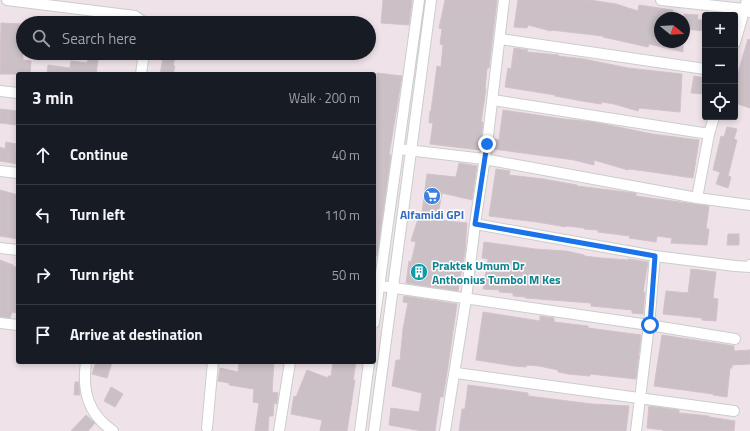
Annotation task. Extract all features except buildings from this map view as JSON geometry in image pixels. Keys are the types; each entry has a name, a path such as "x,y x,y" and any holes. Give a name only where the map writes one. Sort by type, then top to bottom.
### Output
{"street":[{"path":"7,0 135,16"},
{"path":"419,0 399,149 376,285 650,325 735,339"},
{"path":"374,431 431,0"},
{"path":"445,431 456,373 504,0"},
{"path":"661,0 747,7 738,34"},
{"path":"500,39 702,69"},
{"path":"141,72 143,60"},
{"path":"0,91 16,93"},
{"path":"492,100 709,134"},
{"path":"697,198 713,120"},
{"path":"399,149 484,159 697,198 750,205"},
{"path":"0,171 16,173"},
{"path":"475,224 655,256 750,267"},
{"path":"0,248 16,250"},
{"path":"636,431 650,325 655,256"},
{"path":"0,323 16,325"},
{"path":"86,364 84,373 87,396 91,407 100,421 114,431"},
{"path":"207,428 213,364"},
{"path":"280,431 290,364"},
{"path":"360,431 369,364"},
{"path":"456,373 734,411"}],"place":[{"name":"Alfamidi GPI","path":"432,196"},
{"name":"Praktek Umum Dr Anthonius Tumbol M Kes","path":"419,272"}],"route":[{"path":"487,144 475,224 655,256 650,325"}]}
